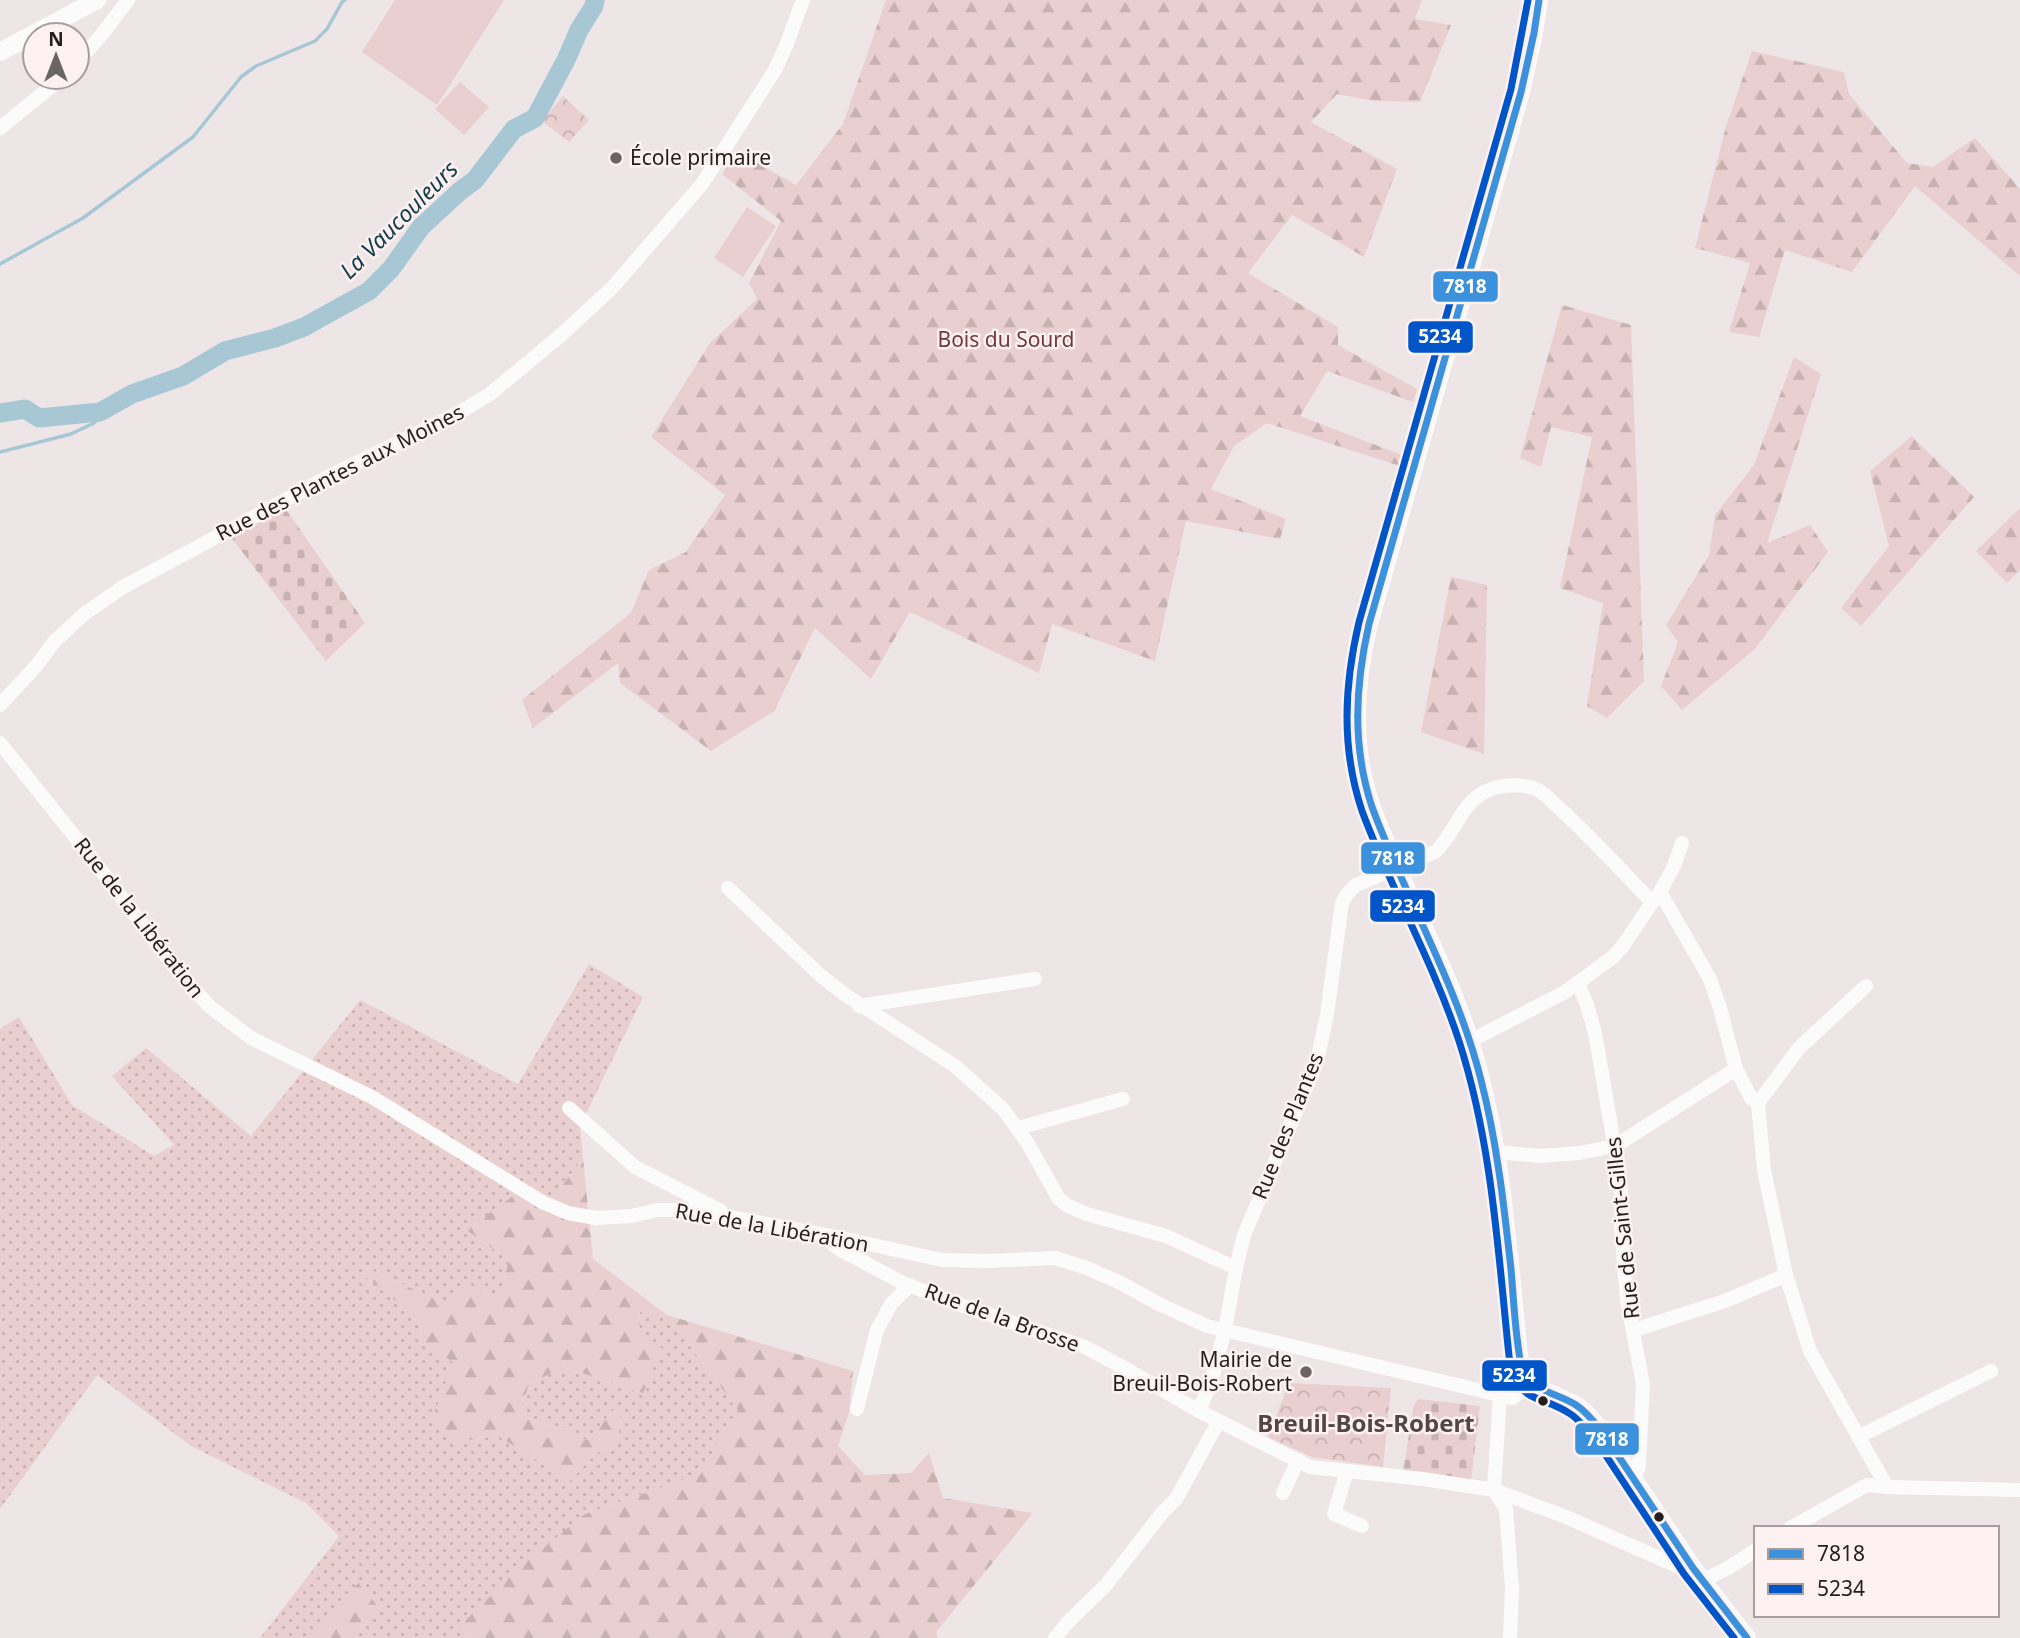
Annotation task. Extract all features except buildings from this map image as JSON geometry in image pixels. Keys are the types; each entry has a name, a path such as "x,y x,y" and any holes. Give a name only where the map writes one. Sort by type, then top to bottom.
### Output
{"main road":[{"path":"0,52 97,0"},
{"path":"1539,0 1521,92 1369,624 1359,673 1358,742 1364,780 1383,837 1470,1041 1496,1152 1506,1217 1520,1364 1524,1376 1531,1384 1576,1405 1588,1415 1632,1475 1706,1586 1746,1638"}],"street":[{"path":"91,47 128,0"},
{"name":"Rue des Plantes aux Moines","path":"0,705 61,636 84,614 123,587 330,476 491,394 561,335 612,288 702,184 775,70 803,0"},
{"path":"0,128 46,91"},
{"name":"Rue de la Libération","path":"0,743 176,969 209,1006 251,1038 372,1097 542,1202 568,1213 596,1218 632,1216 657,1210 693,1210 942,1260 1055,1258 1119,1282 1207,1326 1512,1398 1531,1384"},
{"name":"Rue des Plantes","path":"1199,1411 1225,1330 1244,1235 1317,1062 1327,1014 1342,903 1356,885 1435,852 1446,843 1460,817 1480,794 1499,786 1535,788 1656,897 1710,979 1736,1069 1751,1098 1758,1103"},
{"path":"1470,1041 1565,992 1613,957 1656,897 1674,866 1682,843"},
{"path":"728,888 820,975 859,1006 955,1066 1003,1109 1018,1128 1059,1199 1068,1206 1166,1236 1236,1268"},
{"path":"859,1006 1035,979"},
{"name":"Rue de Saint-Gilles","path":"1578,983 1595,1033 1615,1146 1621,1184 1627,1301 1643,1384 1639,1464 1638,1470 1632,1475"},
{"path":"1866,986 1799,1048 1758,1103 1764,1170 1786,1275 1810,1351 1887,1488"},
{"path":"1496,1152 1540,1156 1615,1146 1736,1069"},
{"path":"1018,1128 1123,1099"},
{"path":"569,1108 635,1167 735,1218"},
{"name":"Rue de la Brosse","path":"820,1234 839,1249 909,1285 960,1306 1085,1348 1199,1411 1311,1467 1494,1490 1566,1517 1677,1566 1692,1566"},
{"path":"1634,1330 1725,1301 1786,1275"},
{"path":"856,1409 877,1330 891,1304 909,1285"},
{"path":"1858,1437 1991,1371"},
{"path":"1500,1394 1494,1490 1506,1509 1512,1588 1510,1638"},
{"path":"1055,1638 1106,1585 1176,1499 1219,1421"},
{"path":"1283,1493 1297,1460"},
{"path":"1347,1471 1334,1514 1362,1526"},
{"path":"1794,1526 1867,1485 1887,1488 2020,1490"},
{"path":"1706,1586 1754,1551"}],"green space":[{"path":"395,0 504,0 437,105 362,52"},
{"name":"Bois du Sourd","path":"886,0 1422,0 1415,19 1451,25 1420,102 1374,101 1337,94 1311,122 1397,169 1364,257 1292,215 1248,273 1338,327 1338,345 1417,389 1413,402 1327,371 1300,416 1402,455 1403,467 1267,423 1234,446 1211,489 1286,519 1280,539 1186,521 1155,661 1052,624 1039,673 910,612 871,679 815,628 774,711 711,751 620,683 618,663 533,728 522,700 631,613 649,570 686,552 725,495 651,437 710,343 757,299 749,283 781,221 722,174 738,152 796,185 843,124"},
{"path":"1752,51 1844,72 1849,94 1907,163 1933,167 1975,138 2020,189 2020,276 1915,186 1852,272 1785,250 1759,337 1729,332 1750,263 1695,248 1726,126"},
{"path":"460,82 489,107 464,135 435,109"},
{"path":"563,96 589,120 569,142 542,121"},
{"path":"747,207 776,226 743,277 714,258"},
{"path":"1562,305 1631,325 1644,681 1607,718 1587,706 1603,603 1560,588 1592,437 1551,427 1541,467 1520,458"},
{"path":"1794,357 1821,374 1767,543 1810,525 1828,552 1755,649 1682,710 1661,686 1678,642 1666,625 1709,555 1715,515 1754,465"},
{"path":"1912,436 1974,497 1861,626 1841,608 1889,546 1870,471"},
{"path":"285,508 365,623 326,661 230,536"},
{"path":"2020,508 2020,570 2007,583 1976,551"},
{"path":"1451,577 1487,585 1484,754 1421,732"},
{"path":"589,964 643,997 580,1126 583,1158 542,1212 513,1196 467,1231 509,1260 499,1298 446,1304 367,1268 364,1275 420,1321 421,1343 453,1362 459,1441 498,1436 570,1481 596,1453 616,1447 621,1418 613,1410 588,1440 519,1414 529,1384 562,1367 643,1393 640,1312 667,1315 738,1410 700,1474 585,1514 463,1623 465,1638 353,1638 378,1607 359,1583 314,1638 260,1638 339,1536 306,1503 191,1446 97,1375 0,1509 0,1029 19,1017 72,1105 154,1156 174,1145 112,1076 146,1048 251,1136 360,1000 518,1084"},
{"path":"583,1158 593,1259 667,1315 640,1312 639,1333 662,1348 643,1393 563,1367 529,1384 519,1414 588,1440 613,1410 621,1418 616,1447 596,1453 570,1481 498,1436 459,1441 431,1422 453,1362 421,1343 420,1321 364,1275 367,1268 446,1304 467,1286 499,1297 509,1260 466,1230 513,1196 542,1212"},
{"path":"667,1315 853,1371 849,1412 838,1446 865,1475 911,1473 929,1453 943,1498 1033,1513 936,1632 938,1638 465,1638 463,1623 520,1567 585,1514 700,1474 738,1410"},
{"path":"1289,1383 1391,1388 1383,1467 1312,1457 1268,1437"},
{"path":"1419,1399 1480,1406 1471,1481 1403,1472 1414,1404"},
{"path":"1335,1407 1353,1410 1347,1451 1329,1448"},
{"path":"359,1582 378,1607 353,1638 314,1638"}],"waterway":[{"path":"0,264 83,218 193,137 241,77 256,66 315,41 327,29 345,0"},
{"name":"La Vaucouleurs","path":"0,413 25,409 39,418 100,412 132,394 183,376 225,351 304,327 369,291 391,269 421,227 475,180 514,129 535,118 595,0"},
{"path":"0,452 71,434 94,423 113,406"}],"transit line":[{"name":"5234","path":"1528,0 1511,89 1359,622 1348,693 1351,764 1362,811 1449,1012 1470,1080 1492,1197 1509,1356 1518,1384 1532,1396 1572,1415 1595,1439 1684,1574 1734,1638"},
{"name":"7818","path":"1539,0 1521,92 1369,624 1359,693 1361,761 1372,807 1459,1010 1481,1080 1499,1174 1522,1370 1533,1383 1576,1405 1594,1422 1693,1568 1747,1638"}],"place":[{"name":"École primaire","path":"616,158"},
{"name":"Mairie de Breuil-Bois-Robert","path":"1306,1372"}],"district":[{"name":"Breuil-Bois-Robert","path":"1366,1424"}]}
